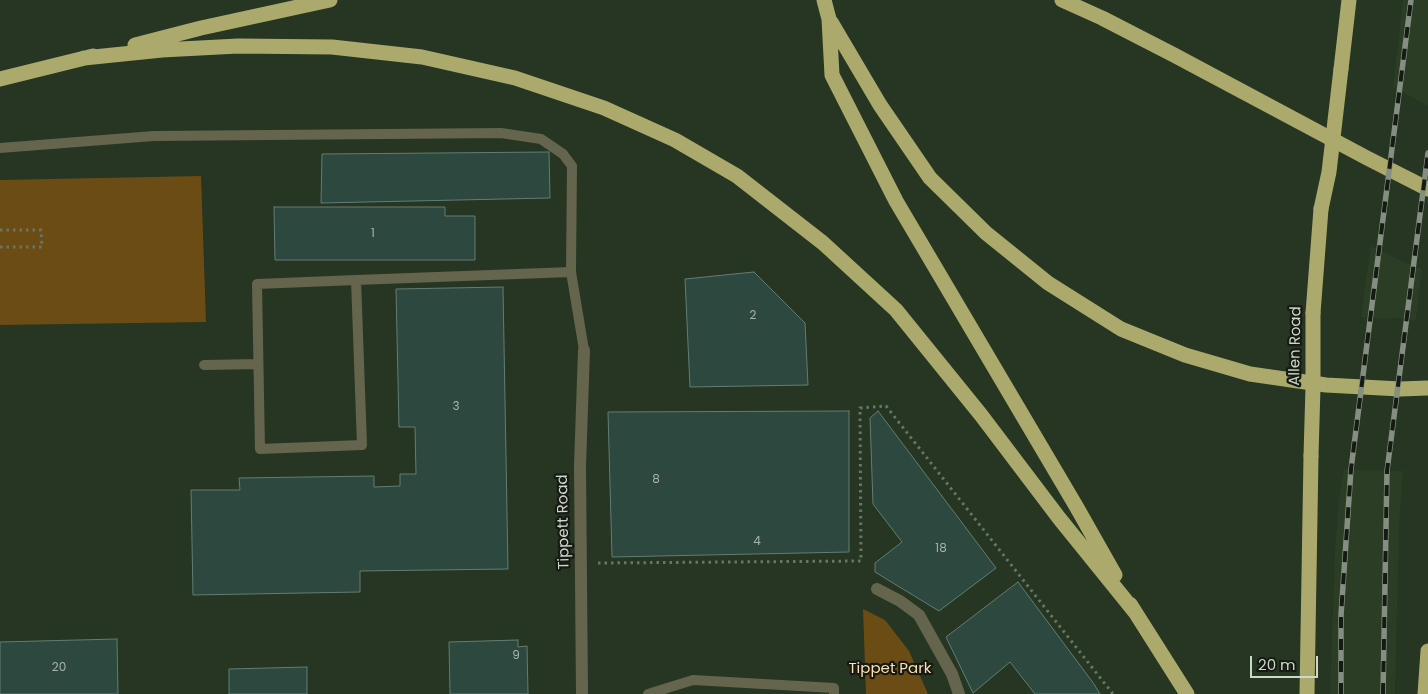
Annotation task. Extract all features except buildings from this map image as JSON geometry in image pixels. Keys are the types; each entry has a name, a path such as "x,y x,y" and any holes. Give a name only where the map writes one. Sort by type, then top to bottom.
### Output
{"highway":[{"path":"0,80 201,28 330,0"},
{"path":"824,0 829,19 832,75 896,201 1076,506 1135,612 1186,694"},
{"path":"1062,0 1126,30 1428,189"},
{"name":"Allen Road","path":"1307,694 1313,313 1321,208 1329,172 1348,5"},
{"path":"829,19 880,106 930,178 993,240 1048,283 1121,329 1185,355 1250,374 1326,385 1400,389 1428,388"},
{"path":"84,58 162,50 238,46 332,46 422,57 515,78 604,108 675,140 745,182 823,243 896,310 1135,612"},
{"path":"1425,694 1428,651"}],"street":[{"name":"Tippett Road","path":"582,694 580,466 584,350"},
{"path":"877,589 900,601 919,615 952,674 959,694"}],"lane":[{"path":"0,148 154,136 501,133 541,139 564,154 572,166 571,272 584,350"},
{"path":"356,280 362,445 260,449 257,284 356,280 571,272"},
{"path":"204,365 258,364"},
{"path":"648,694 693,680 834,688 834,694"}],"path":[{"path":"0,230 41,230 42,247 0,248"},
{"path":"581,563 861,561 860,408 886,406 1113,694"}],"shaded area":[{"path":"1403,0 1428,0 1428,106 1393,87"},
{"path":"1371,246 1422,269 1416,320 1361,317"},
{"path":"1344,469 1403,471 1399,527 1395,694 1330,694 1335,552 1339,499"}],"green space":[{"path":"201,176 206,322 0,325 0,180"},
{"name":"Tippet Park","path":"863,609 885,620 909,651 928,694 866,694"}],"railway":[{"path":"1341,694 1341,615 1351,469 1411,0"},
{"path":"1383,694 1387,471 1428,153"}]}
